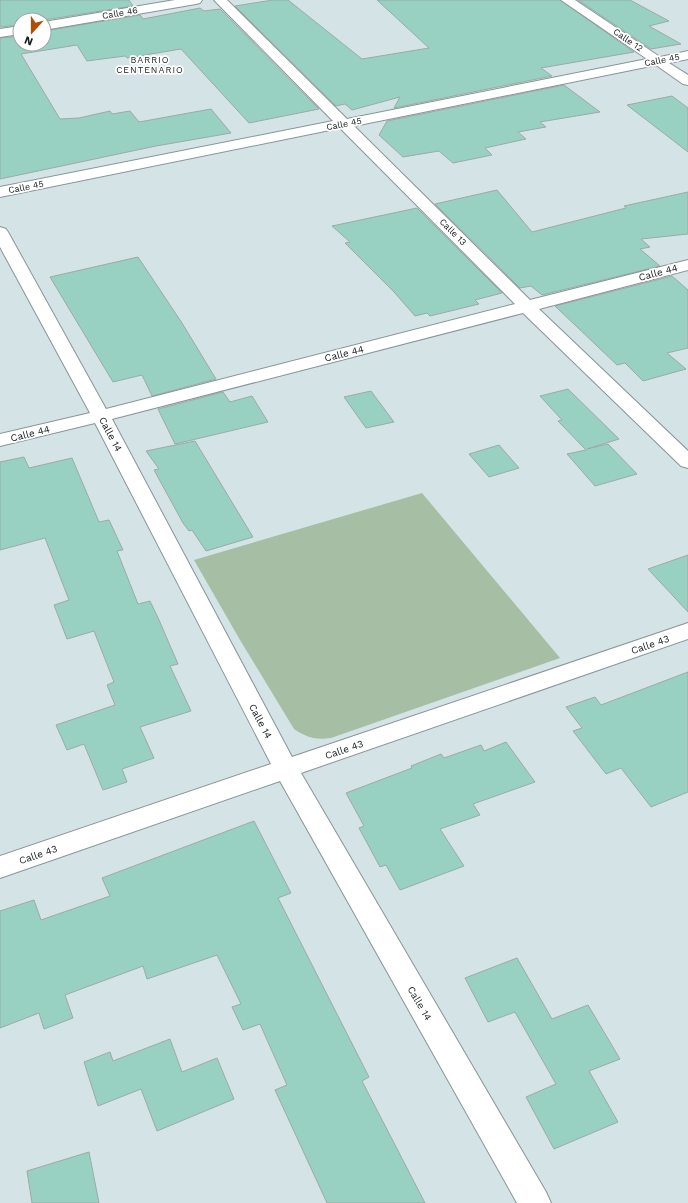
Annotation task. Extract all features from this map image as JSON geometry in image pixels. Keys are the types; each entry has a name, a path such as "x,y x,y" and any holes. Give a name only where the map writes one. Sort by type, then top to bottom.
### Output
{"street":[{"name":"Calle 46","path":"52,25 196,0"},
{"name":"Calle 13","path":"220,0 527,307 688,462"},
{"name":"Calle 12","path":"567,0 688,81"},
{"path":"0,33 12,31"},
{"name":"Calle 45","path":"0,192 688,55"},
{"name":"Calle 14","path":"0,232 102,416 286,769 535,1203"},
{"name":"Calle 44","path":"0,440 102,416 688,265"},
{"name":"Calle 43","path":"0,867 688,631"}],"green space":[{"path":"422,493 560,658 331,738 312,738 303,734 294,729 194,560"}],"building":[{"path":"0,0 129,0 133,6 52,19 52,12 12,12 12,26 0,27"},
{"path":"273,0 288,0 362,59 429,48 377,0 560,0 634,52 541,68 552,76 394,108 400,97 352,110 345,104 336,106 235,6"},
{"path":"578,0 630,0 669,21 649,26 681,44 651,49"},
{"path":"200,8 204,11 220,9 319,109 249,123 181,49 127,58 125,56 87,61 77,45 52,49 52,30 140,15 143,19"},
{"path":"12,37 12,52 33,52 21,54 60,119 79,118 110,111 112,114 130,111 139,122 211,109 231,133 156,146 0,179 0,38"},
{"path":"564,85 600,112 540,122 546,127 518,132 526,139 485,148 492,155 453,163 439,151 403,157 379,135 387,121"},
{"path":"672,96 688,108 688,152 627,105"},
{"path":"497,190 532,232 626,208 624,206 688,192 688,234 641,239 650,247 640,249 660,266 542,295 531,286 520,288 435,204"},
{"path":"417,208 502,293 475,300 479,304 430,316 427,313 415,316 394,292 345,243 350,242 332,226"},
{"path":"138,257 182,323 216,379 152,396 142,375 113,382 50,277"},
{"path":"672,276 688,290 688,348 667,353 686,369 643,381 625,363 617,365 555,306"},
{"path":"568,389 619,439 587,449 608,444 637,474 595,486 567,454 586,450 558,421 562,420 540,396"},
{"path":"371,391 394,422 366,428 344,397"},
{"path":"223,392 230,402 252,396 268,422 175,444 158,409"},
{"path":"195,441 253,537 206,551 192,530 189,531 183,523 154,470 159,469 146,451"},
{"path":"499,445 519,468 489,477 469,454"},
{"path":"24,457 29,468 72,458 99,522 109,520 123,550 117,551 138,604 150,601 159,620 178,664 170,666 191,711 140,727 154,758 122,769 127,782 103,790 84,744 67,750 56,725 115,705 107,685 114,682 94,631 67,639 54,605 69,600 45,538 0,550 0,462"},
{"path":"688,555 688,612 648,569"},
{"path":"688,672 688,792 651,807 621,768 606,774 573,731 582,728 566,707 595,697 601,705"},
{"path":"506,742 535,782 473,804 480,815 440,829 464,866 400,890 386,865 380,867 359,828 364,826 346,793 412,768 411,766 441,754 444,758 481,745 484,751"},
{"path":"254,821 291,893 278,898 369,1077 362,1081 425,1203 327,1203 275,1090 287,1085 260,1024 243,1030 232,1007 241,1004 217,955 147,979 143,966 65,995 73,1018 44,1029 39,1013 0,1028 0,911 34,900 41,920 110,896 102,878"},
{"path":"517,958 552,1019 588,1005 620,1059 589,1071 618,1122 554,1149 526,1097 556,1084 515,1012 488,1022 465,978"},
{"path":"170,1039 182,1072 217,1058 234,1099 157,1131 141,1089 98,1106 84,1062 110,1052 113,1061"},
{"path":"89,1152 99,1203 32,1203 27,1171"}],"district":[{"name":"BARRIO CENTENARIO","path":"150,66"}]}
